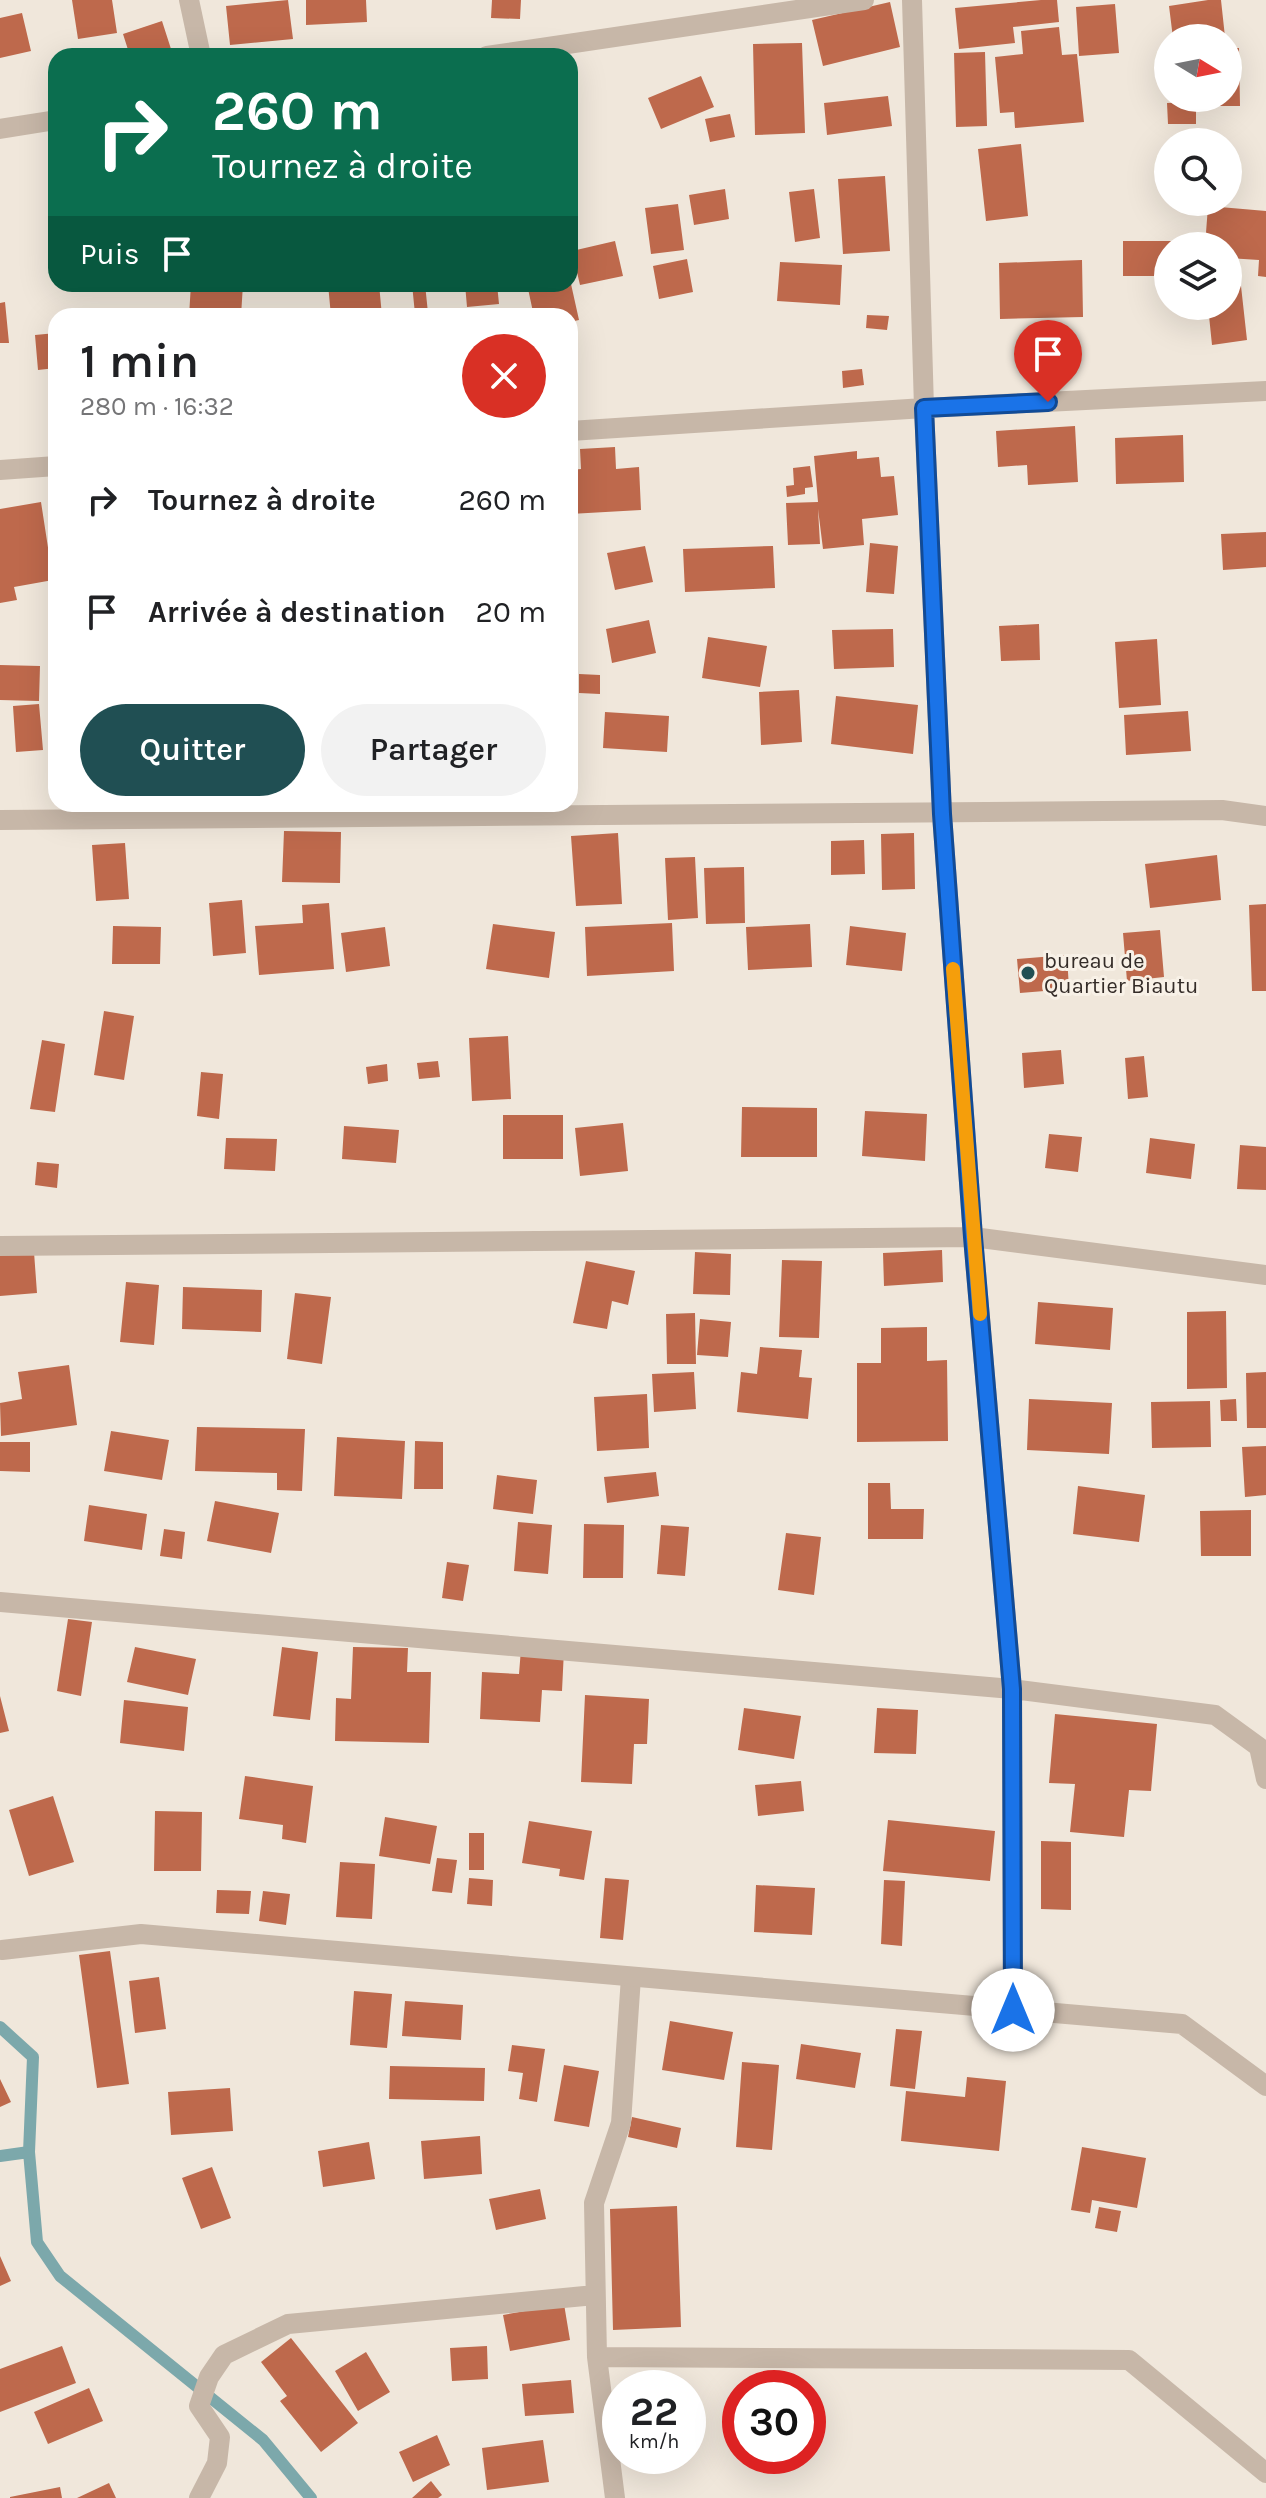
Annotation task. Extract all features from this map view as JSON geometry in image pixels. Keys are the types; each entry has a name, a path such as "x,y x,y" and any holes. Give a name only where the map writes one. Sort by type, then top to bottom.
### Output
{"street":[{"path":"189,0 199,48"},
{"path":"541,48 864,0"},
{"path":"912,0 924,408 942,814 973,1237 1012,1689 1013,2010"},
{"path":"0,129 48,121"},
{"path":"578,430 924,408 1266,391"},
{"path":"0,470 48,467"},
{"path":"0,820 1222,810 1266,816"},
{"path":"0,1246 973,1237 1266,1275"},
{"path":"0,1602 1012,1689 1215,1715 1259,1747 1266,1779"},
{"path":"1,1950 141,1934 1182,2024 1266,2086"},
{"path":"615,2498 597,2357 594,2203 621,2123 631,1977"},
{"path":"199,2498 217,2463 220,2437 199,2406 209,2377 224,2355 288,2324 595,2295"},
{"path":"597,2357 1129,2360 1266,2473"}],"building":[{"path":"72,0 112,0 117,33 78,39"},
{"path":"288,0 293,39 230,45 226,6"},
{"path":"306,0 366,0 367,22 306,25"},
{"path":"492,0 521,0 520,19 491,18"},
{"path":"1057,0 1059,22 1013,27 1015,43 959,49 955,8"},
{"path":"1221,0 1224,24 1171,24 1169,6"},
{"path":"890,2 900,47 823,66 812,20"},
{"path":"1115,4 1119,53 1079,56 1076,7"},
{"path":"22,13 31,51 0,58 0,18"},
{"path":"162,21 171,48 127,48 123,34"},
{"path":"1059,27 1062,55 1077,54 1084,122 1015,128 1014,112 1000,113 995,57 1023,54 1021,31"},
{"path":"802,43 805,133 755,135 753,44"},
{"path":"985,52 987,126 956,127 954,53"},
{"path":"701,76 714,107 661,129 648,98"},
{"path":"888,96 892,126 827,135 824,103"},
{"path":"1167,112 1196,112 1196,124 1168,124"},
{"path":"730,114 735,137 710,142 705,119"},
{"path":"1021,144 1028,216 986,221 978,149"},
{"path":"885,176 890,251 843,254 838,179"},
{"path":"725,189 729,219 694,225 689,195"},
{"path":"814,189 820,238 795,242 789,192"},
{"path":"678,204 684,250 651,254 645,208"},
{"path":"1242,209 1266,211 1266,277 1258,276 1259,260 1242,259 1242,232 1206,232 1207,216 1242,216"},
{"path":"615,241 623,276 580,285 578,250"},
{"path":"1123,241 1154,241 1154,276 1123,276"},
{"path":"687,259 693,292 659,299 653,266"},
{"path":"1082,260 1083,317 1000,319 999,263"},
{"path":"780,262 842,265 840,305 777,301"},
{"path":"190,292 242,292 242,308 190,308"},
{"path":"329,292 380,292 381,308 330,308"},
{"path":"413,292 426,292 427,308 414,308"},
{"path":"466,292 498,292 499,304 467,307"},
{"path":"529,292 573,292 576,308 532,308"},
{"path":"1242,295 1247,340 1212,345 1209,320 1242,320"},
{"path":"5,302 9,343 0,343 0,303"},
{"path":"867,315 889,316 887,330 866,328"},
{"path":"48,334 48,369 38,370 35,335"},
{"path":"862,369 864,385 843,388 842,371"},
{"path":"1075,426 1078,482 1028,485 1027,465 998,467 996,431"},
{"path":"1183,435 1184,482 1116,484 1115,438"},
{"path":"615,447 616,469 639,467 641,510 578,514 580,449"},
{"path":"857,451 857,459 879,457 881,477 894,476 898,515 862,519 864,545 823,549 818,509 820,544 788,545 786,503 818,502 814,456"},
{"path":"810,466 813,487 805,488 805,494 787,497 786,486 794,485 793,468"},
{"path":"41,502 48,548 48,581 14,587 17,600 0,603 0,509"},
{"path":"1266,532 1266,567 1223,570 1221,534"},
{"path":"870,543 898,546 894,594 866,592"},
{"path":"645,546 653,582 615,590 607,553"},
{"path":"773,546 775,588 685,592 683,549"},
{"path":"649,620 656,653 612,663 606,629"},
{"path":"1039,624 1040,660 1001,661 999,626"},
{"path":"893,629 894,667 834,669 832,630"},
{"path":"708,637 767,646 760,687 702,678"},
{"path":"1157,639 1161,705 1119,708 1115,642"},
{"path":"0,665 40,666 39,701 0,700"},
{"path":"579,674 600,675 600,694 579,693"},
{"path":"799,690 802,742 761,745 759,692"},
{"path":"836,696 918,705 913,754 831,744"},
{"path":"39,704 43,750 16,752 13,706"},
{"path":"1188,711 1191,751 1126,755 1124,715"},
{"path":"605,712 669,716 667,752 603,748"},
{"path":"284,831 341,832 340,883 282,882"},
{"path":"618,833 622,904 576,906 571,836"},
{"path":"914,833 915,889 882,890 881,834"},
{"path":"864,840 865,874 831,875 831,841"},
{"path":"125,843 129,899 96,901 92,845"},
{"path":"1217,855 1221,900 1150,908 1145,864"},
{"path":"695,857 698,918 668,920 665,858"},
{"path":"744,867 745,923 706,924 704,868"},
{"path":"242,900 246,953 213,956 209,903"},
{"path":"329,903 334,969 259,975 255,926 303,923 302,905"},
{"path":"1266,904 1266,991 1252,991 1249,905"},
{"path":"672,923 674,971 587,976 585,927"},
{"path":"493,924 555,932 549,978 486,969"},
{"path":"810,924 812,967 748,970 746,927"},
{"path":"113,926 161,927 160,964 112,964"},
{"path":"850,926 906,933 902,971 846,965"},
{"path":"385,927 390,966 346,972 341,933"},
{"path":"1160,930 1164,977 1127,981 1123,933"},
{"path":"1067,955 1069,989 1020,993 1017,959"},
{"path":"104,1011 134,1016 124,1080 94,1075"},
{"path":"508,1036 511,1099 472,1101 469,1038"},
{"path":"42,1040 65,1044 55,1112 30,1109"},
{"path":"1061,1050 1064,1084 1024,1088 1022,1053"},
{"path":"1144,1056 1148,1097 1128,1099 1125,1058"},
{"path":"438,1061 440,1077 419,1079 417,1063"},
{"path":"387,1064 388,1081 368,1084 366,1067"},
{"path":"201,1072 223,1074 219,1119 197,1116"},
{"path":"742,1107 817,1108 817,1157 741,1157"},
{"path":"865,1111 927,1114 925,1161 862,1156"},
{"path":"503,1115 563,1115 563,1159 503,1159"},
{"path":"623,1123 628,1171 580,1176 575,1128"},
{"path":"344,1126 399,1130 396,1163 342,1159"},
{"path":"1049,1134 1082,1137 1078,1172 1045,1168"},
{"path":"226,1138 277,1139 275,1171 224,1169"},
{"path":"1150,1138 1195,1144 1191,1179 1146,1173"},
{"path":"1240,1145 1266,1147 1266,1190 1237,1189"},
{"path":"37,1162 59,1164 57,1188 35,1185"},
{"path":"942,1250 943,1282 884,1286 883,1253"},
{"path":"34,1252 37,1293 0,1296 0,1255"},
{"path":"695,1252 731,1254 730,1295 693,1294"},
{"path":"782,1260 822,1261 819,1338 779,1337"},
{"path":"586,1261 635,1271 628,1305 612,1301 607,1329 573,1323"},
{"path":"126,1282 159,1285 154,1345 120,1342"},
{"path":"183,1287 262,1290 261,1332 182,1329"},
{"path":"295,1293 331,1297 322,1364 287,1359"},
{"path":"1038,1302 1113,1308 1110,1350 1035,1344"},
{"path":"1226,1311 1227,1388 1187,1389 1187,1312"},
{"path":"695,1313 696,1364 667,1364 666,1314"},
{"path":"700,1319 731,1322 728,1357 697,1355"},
{"path":"927,1327 927,1361 947,1360 948,1441 857,1442 857,1363 881,1363 881,1328"},
{"path":"760,1347 802,1350 799,1377 812,1378 808,1419 737,1412 741,1372 757,1374"},
{"path":"69,1365 77,1425 1,1436 0,1403 22,1399 18,1372"},
{"path":"694,1372 696,1409 654,1412 652,1374"},
{"path":"1266,1372 1266,1428 1247,1428 1246,1373"},
{"path":"647,1394 649,1448 597,1451 594,1397"},
{"path":"1029,1399 1112,1403 1109,1454 1027,1450"},
{"path":"1236,1399 1237,1421 1221,1421 1220,1400"},
{"path":"1210,1401 1211,1447 1152,1448 1151,1402"},
{"path":"197,1427 305,1429 302,1491 277,1490 277,1473 195,1471"},
{"path":"111,1431 169,1440 162,1480 104,1471"},
{"path":"337,1437 405,1441 402,1499 334,1496"},
{"path":"415,1441 443,1442 443,1489 414,1489"},
{"path":"0,1442 30,1442 30,1472 0,1471"},
{"path":"1266,1446 1266,1495 1245,1497 1242,1447"},
{"path":"656,1472 659,1496 607,1503 604,1477"},
{"path":"497,1475 537,1480 533,1514 493,1509"},
{"path":"868,1483 890,1483 891,1509 924,1509 923,1539 868,1539"},
{"path":"1078,1486 1145,1495 1139,1542 1073,1534"},
{"path":"215,1501 279,1513 271,1553 207,1541"},
{"path":"89,1505 147,1514 142,1550 84,1541"},
{"path":"1251,1510 1251,1556 1201,1556 1200,1511"},
{"path":"518,1522 552,1525 548,1574 514,1571"},
{"path":"584,1524 624,1525 623,1578 583,1578"},
{"path":"661,1525 689,1527 685,1576 657,1574"},
{"path":"164,1529 185,1532 182,1559 160,1556"},
{"path":"786,1533 821,1537 814,1595 778,1590"},
{"path":"447,1562 469,1565 463,1601 442,1598"},
{"path":"68,1619 92,1622 81,1696 57,1691"},
{"path":"135,1647 196,1659 188,1695 127,1682"},
{"path":"282,1647 318,1652 310,1720 273,1716"},
{"path":"353,1647 408,1648 407,1672 431,1672 429,1743 335,1741 336,1698 351,1699"},
{"path":"521,1649 564,1650 562,1691 542,1690 540,1722 480,1719 482,1672 519,1674"},
{"path":"585,1695 649,1699 647,1744 634,1744 632,1784 581,1782"},
{"path":"0,1696 9,1731 0,1733"},
{"path":"124,1700 188,1707 184,1751 120,1743"},
{"path":"744,1708 801,1716 794,1759 738,1750"},
{"path":"877,1708 918,1710 916,1754 874,1753"},
{"path":"1055,1714 1157,1724 1151,1791 1129,1790 1124,1837 1070,1832 1075,1784 1049,1783"},
{"path":"245,1776 313,1786 306,1843 282,1839 283,1825 239,1819"},
{"path":"801,1781 804,1811 758,1816 755,1785"},
{"path":"53,1796 74,1862 29,1876 9,1810"},
{"path":"155,1811 202,1812 201,1871 154,1871"},
{"path":"385,1817 437,1826 430,1864 379,1856"},
{"path":"888,1820 995,1831 990,1881 883,1871"},
{"path":"529,1821 592,1831 584,1880 559,1876 560,1869 522,1863"},
{"path":"469,1833 484,1833 484,1870 469,1870"},
{"path":"1041,1841 1071,1842 1071,1910 1041,1909"},
{"path":"437,1858 457,1860 452,1893 432,1891"},
{"path":"340,1862 375,1864 372,1919 336,1917"},
{"path":"469,1878 493,1880 492,1906 467,1904"},
{"path":"605,1878 629,1880 623,1940 600,1938"},
{"path":"884,1880 905,1881 902,1946 881,1944"},
{"path":"756,1885 815,1888 812,1935 754,1932"},
{"path":"217,1890 251,1891 249,1914 216,1913"},
{"path":"263,1891 290,1894 286,1925 259,1921"},
{"path":"110,1951 129,2084 97,2088 79,1955"},
{"path":"159,1977 166,2029 135,2033 129,1981"},
{"path":"354,1991 392,1994 387,2048 350,2045"},
{"path":"405,2001 463,2005 461,2040 402,2036"},
{"path":"670,2021 733,2032 724,2080 662,2070"},
{"path":"896,2029 922,2031 915,2089 890,2086"},
{"path":"801,2044 861,2053 855,2088 796,2079"},
{"path":"512,2045 545,2049 537,2102 519,2099 523,2073 508,2071"},
{"path":"742,2062 779,2065 772,2150 736,2147"},
{"path":"564,2065 599,2071 589,2127 554,2121"},
{"path":"390,2066 485,2068 484,2101 389,2099"},
{"path":"967,2077 1006,2081 999,2151 901,2141 906,2091 965,2097"},
{"path":"0,2079 11,2102 0,2107"},
{"path":"230,2088 233,2131 171,2135 168,2092"},
{"path":"632,2117 681,2128 677,2148 628,2137"},
{"path":"480,2136 482,2174 424,2179 421,2141"},
{"path":"369,2142 375,2179 323,2187 318,2151"},
{"path":"1082,2147 1146,2158 1137,2208 1092,2200 1090,2213 1071,2210"},
{"path":"212,2167 231,2218 201,2229 182,2178"},
{"path":"540,2189 546,2219 496,2230 489,2199"},
{"path":"677,2206 681,2327 613,2330 610,2209"},
{"path":"1099,2207 1121,2211 1117,2232 1095,2228"},
{"path":"0,2256 11,2281 0,2286"},
{"path":"564,2304 570,2340 510,2351 503,2315"},
{"path":"291,2338 358,2423 321,2452 280,2401 287,2396 261,2362"},
{"path":"62,2346 76,2383 0,2412 0,2369"},
{"path":"487,2346 488,2379 452,2381 450,2348"},
{"path":"366,2352 390,2392 358,2411 335,2371"},
{"path":"571,2380 574,2413 525,2416 522,2384"},
{"path":"89,2388 103,2421 48,2444 34,2412"},
{"path":"437,2435 450,2465 413,2482 399,2452"},
{"path":"543,2440 549,2482 487,2490 482,2448"},
{"path":"431,2481 442,2495 438,2498 412,2498"},
{"path":"109,2483 116,2498 77,2498"},
{"path":"60,2487 62,2498 10,2498 10,2497"}],"waterway":[{"path":"0,2027 33,2057 29,2152 37,2242 60,2276 263,2440 311,2498"},
{"path":"0,2156 29,2152"}],"slow traffic":[{"path":"953,969 980,1314"}],"place":[{"name":"bureau de Quartier Biautu","path":"1028,973"}],"route":[{"path":"1013,2010 1012,1689 973,1237 942,814 924,408 1048,402"}]}
